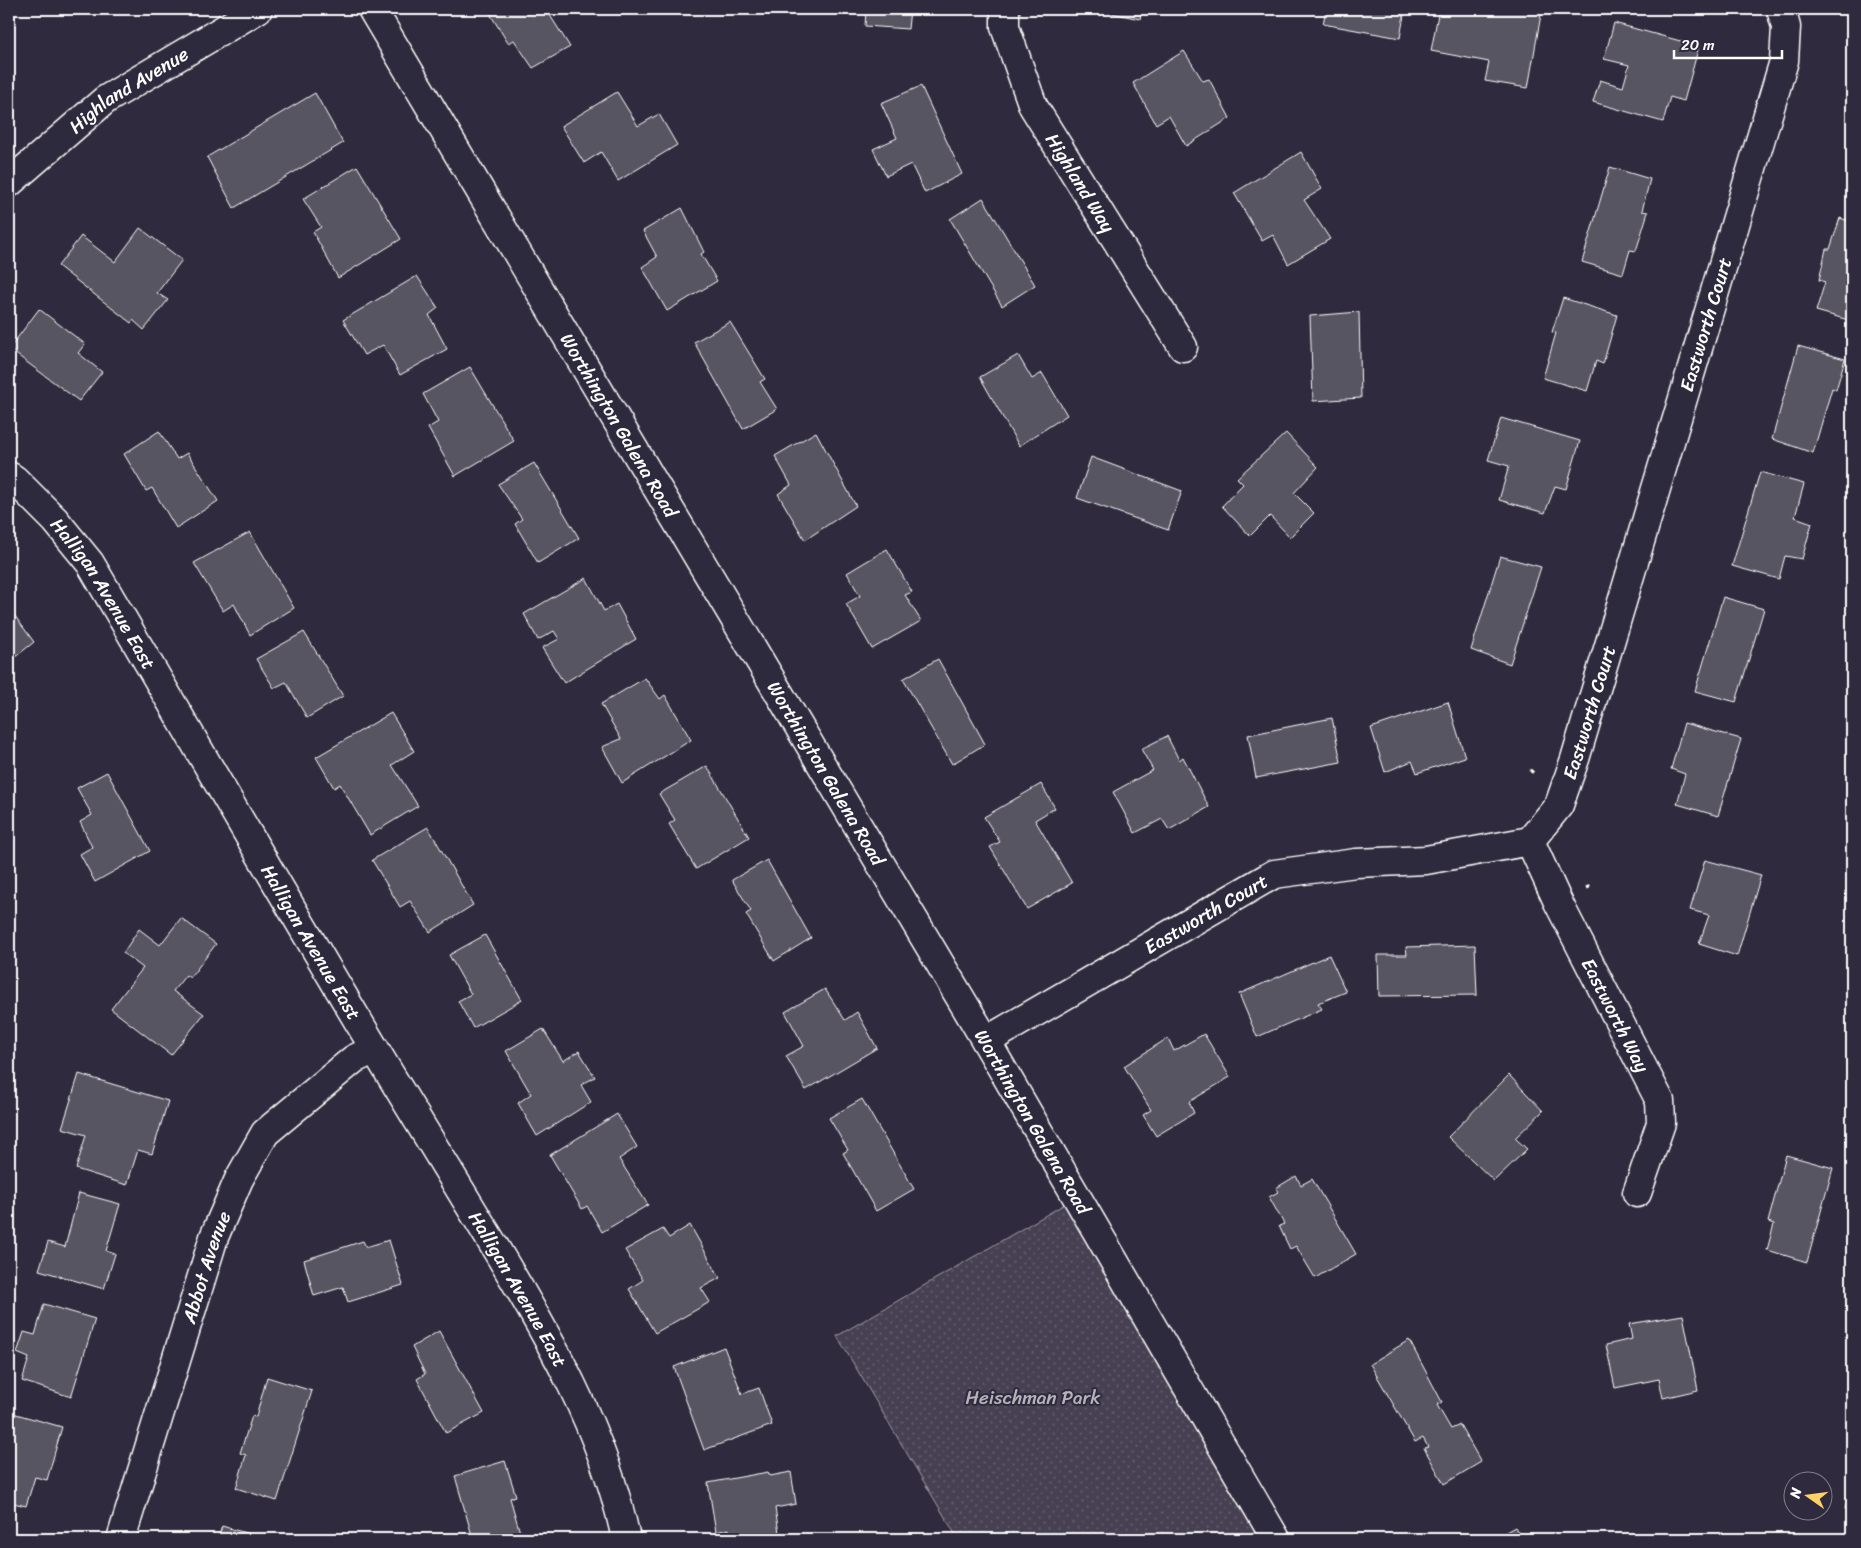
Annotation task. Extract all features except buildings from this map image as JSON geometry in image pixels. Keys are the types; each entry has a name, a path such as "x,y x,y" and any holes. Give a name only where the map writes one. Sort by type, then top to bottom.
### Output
{"street":[{"name":"Highland Avenue","path":"9,183 105,100 258,9"},
{"name":"Worthington Galena Road","path":"372,9 986,1041 1276,1539"},
{"name":"Highland Way","path":"1005,9 1005,27 1033,106 1183,347"},
{"name":"Eastworth Court","path":"986,1041 1274,874 1356,863 1426,860 1530,841 1559,805 1575,759 1694,366 1784,61 1786,27 1781,9"},
{"name":"Halligan Avenue East","path":"9,476 55,520 90,563 375,1049 533,1311 566,1369 590,1423 615,1494 626,1539"},
{"name":"Eastworth Way","path":"1530,841 1558,902 1660,1101 1661,1123 1637,1193"},
{"name":"Abbot Avenue","path":"121,1539 214,1237 238,1179 265,1134 354,1059 375,1049"}],"path":[{"path":"325,9 326,13"}],"green space":[{"name":"Heischman Park","path":"1077,1197 1276,1539 958,1539 837,1336"}]}
